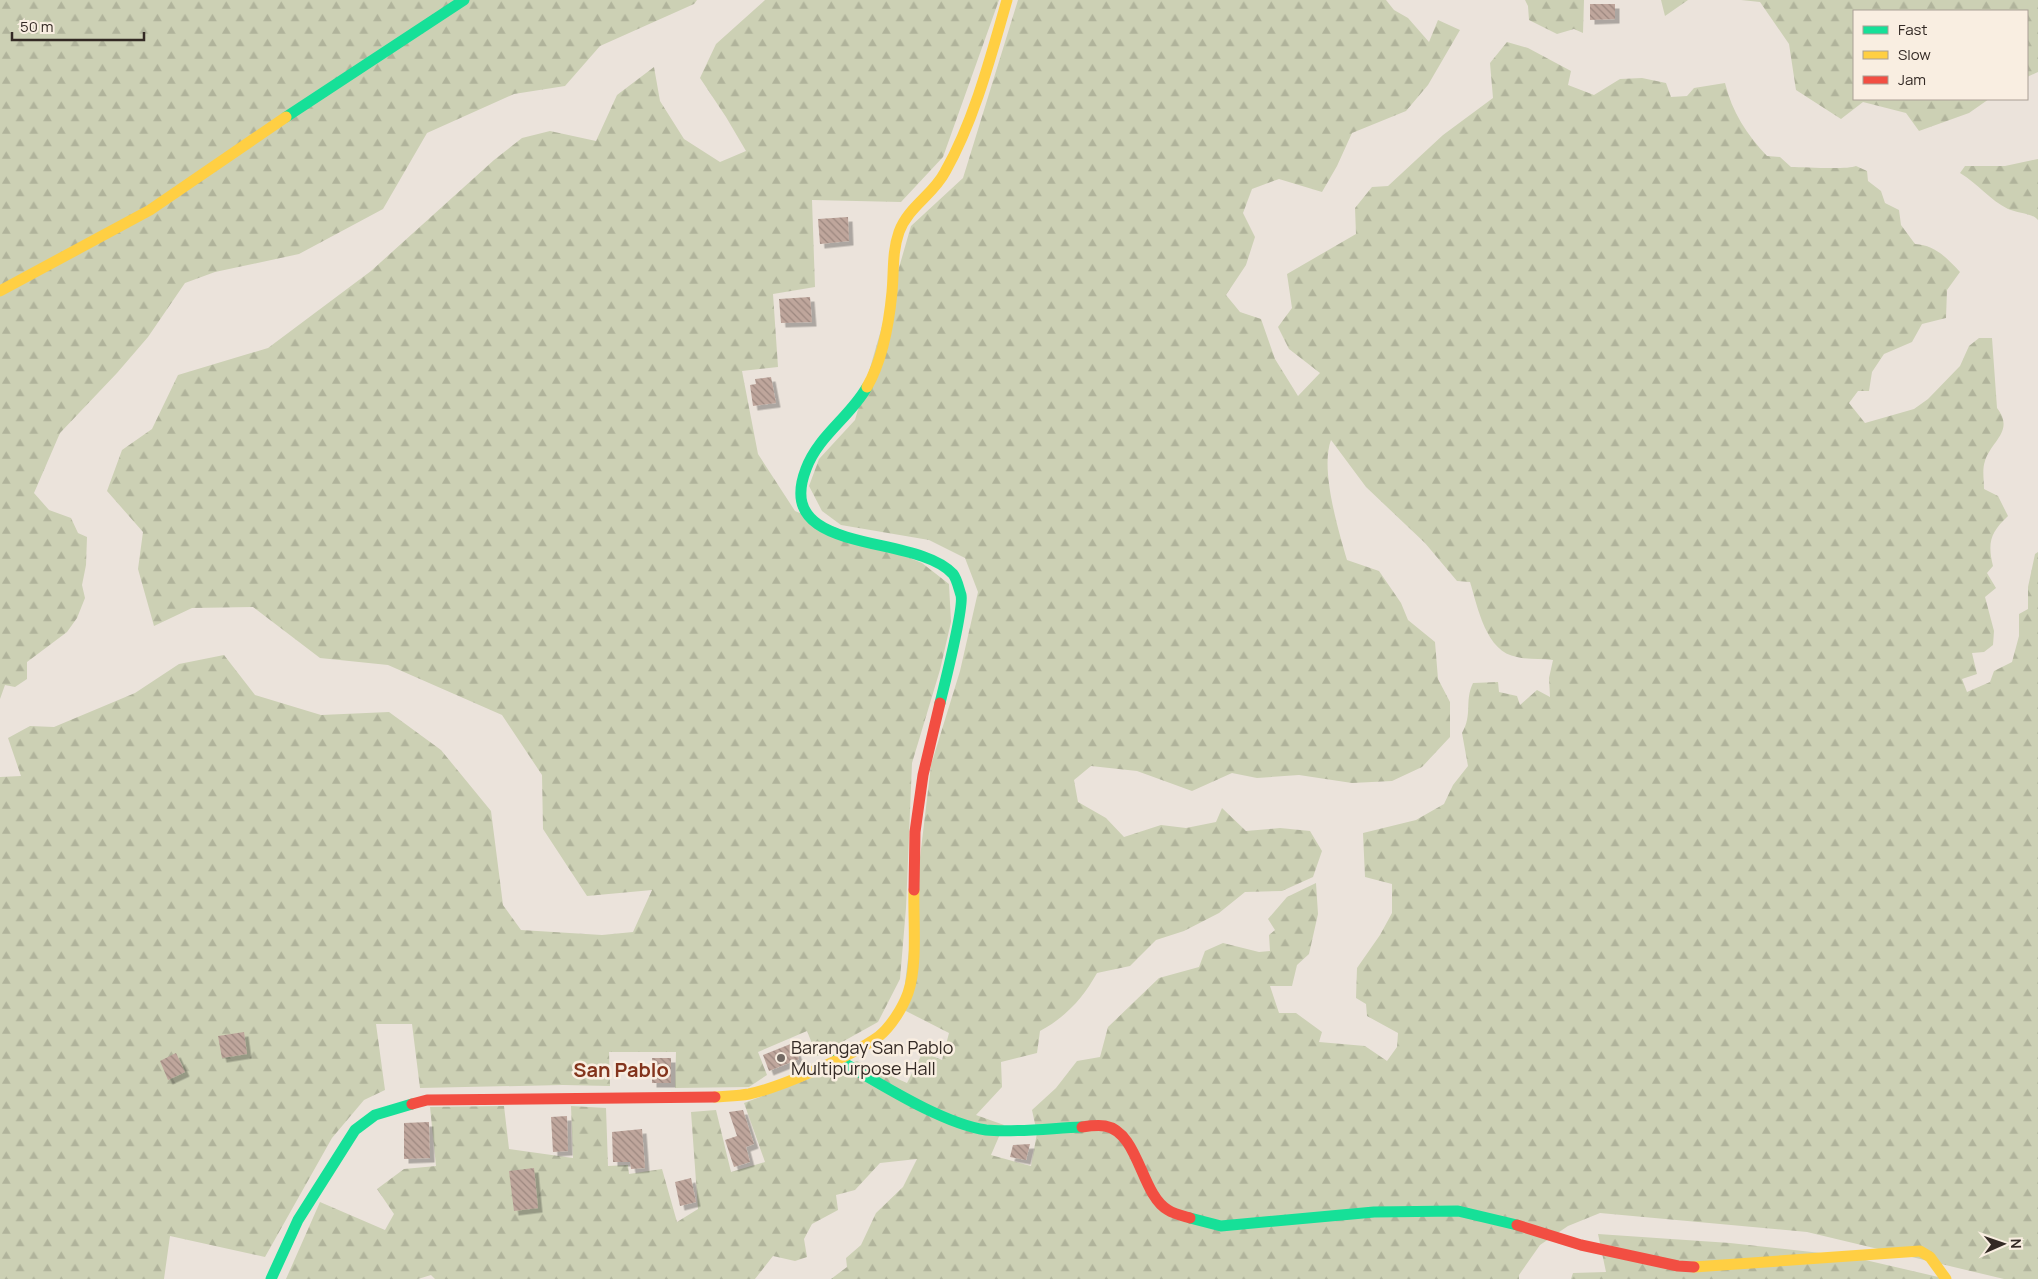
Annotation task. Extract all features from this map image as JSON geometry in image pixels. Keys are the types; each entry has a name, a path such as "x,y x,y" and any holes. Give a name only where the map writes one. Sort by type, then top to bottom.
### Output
{"street":[{"path":"0,291 171,197 338,81 464,0"},
{"path":"271,1279 298,1220 355,1130 374,1115 428,1100 559,1097 699,1099 749,1094 784,1083 837,1059 879,1036 900,1011 908,992 912,969 915,832 923,776 946,680 962,598 961,588 955,574 945,565 928,557 823,530 807,520 802,496 803,474 828,434 857,403 874,374 886,328 892,292 891,260 900,228 910,211 943,176 973,109 1007,0"},
{"path":"837,1059 938,1114 966,1126 988,1130 1096,1126 1116,1130 1129,1145 1156,1198 1168,1210 1221,1226 1374,1212 1450,1210 1474,1213 1581,1245 1678,1266 1732,1267 1920,1251 1930,1256 1946,1279"}],"green space":[{"path":"0,0 697,0 694,4 600,46 565,86 514,94 427,133 383,209 299,254 215,272 185,283 148,337 60,433 34,493 49,510 71,518 78,533 87,537 86,565 82,585 85,598 77,618 67,632 27,662 27,679 15,687 5,685 0,699"},
{"path":"765,0 999,0 943,157 901,202 812,200 815,287 773,294 778,367 742,371 758,454 795,511 922,563 949,584 951,622 940,670 912,763 906,908 900,979 878,1022 817,1056 807,1031 758,1052 767,1075 749,1087 675,1088 676,1052 609,1052 610,1086 420,1088 412,1024 376,1024 385,1090 364,1100 332,1138 265,1257 170,1236 164,1279 0,1279 0,777 21,776 8,738 30,726 54,727 135,693 179,664 224,655 255,695 321,715 389,712 441,750 491,811 503,905 521,930 602,935 633,932 652,890 587,896 543,829 542,775 502,715 388,665 320,658 253,607 192,608 154,626 138,569 143,532 107,491 122,450 152,429 178,375 268,348 371,271 494,160 522,138 550,131 596,141 617,95 654,67 660,101 684,139 720,162 746,151 700,78 716,44"},
{"path":"1018,0 1386,0 1394,10 1408,18 1429,42 1438,20 1460,30 1428,85 1406,111 1352,133 1337,166 1322,192 1279,179 1252,189 1243,213 1255,237 1246,265 1226,295 1240,312 1261,319 1275,359 1298,396 1320,373 1289,349 1278,327 1292,308 1287,274 1356,234 1355,208 1372,187 1388,186 1443,135 1493,98 1490,63 1507,42 1528,48 1571,71 1568,85 1594,95 1620,79 1642,78 1666,83 1671,97 1687,96 1694,88 1725,83 1741,122 1767,156 1780,157 1791,167 1835,168 1856,166 1867,171 1868,181 1881,191 1885,203 1899,210 1901,225 1915,244 1935,250 1960,272 1947,290 1946,318 1922,324 1912,342 1884,354 1872,372 1869,391 1858,391 1849,403 1865,423 1914,409 1928,399 1960,366 1969,346 1979,338 1992,338 1997,408 2004,423 2003,430 1984,464 1984,489 1998,496 2008,516 1998,527 1992,538 1990,550 1993,566 1987,573 1996,588 1985,597 1994,631 1993,645 1984,652 1972,653 1977,674 1962,679 1967,692 1990,682 1994,671 2012,662 2019,636 2019,614 2028,609 2028,587 2035,554 2038,552 2038,1279 2004,1279 1807,1232 1600,1213 1568,1226 1540,1245 1519,1275 1519,1279 831,1279 847,1267 846,1258 861,1245 876,1213 903,1187 917,1159 880,1163 855,1190 836,1195 838,1210 812,1224 804,1239 807,1257 795,1261 773,1256 755,1279 435,1279 431,1275 418,1279 286,1279 320,1202 385,1230 394,1214 377,1189 404,1169 436,1166 430,1107 504,1106 509,1149 573,1158 571,1106 606,1108 608,1166 628,1165 629,1174 662,1169 677,1222 698,1209 691,1112 716,1110 731,1172 765,1162 744,1103 857,1061 907,1083 923,1052 942,1060 949,1033 902,1009 931,765 960,671 978,592 965,558 929,540 841,525 822,511 809,486 819,459 855,420 911,226 963,178","holes":["1331,440 1366,487 1425,543 1457,581 1470,582 1480,616 1491,638 1498,647 1506,653 1517,657 1553,660 1549,678 1550,697 1537,690 1520,705 1517,696 1499,692 1498,682 1473,683 1469,696 1467,720 1462,733 1468,766 1453,785 1444,804 1416,820 1363,833 1365,877 1392,884 1392,913 1380,935 1357,968 1356,998 1366,1004 1367,1016 1398,1033 1397,1047 1387,1061 1365,1046 1319,1042 1322,1032 1296,1013 1279,1013 1270,986 1292,986 1297,965 1309,954 1318,914 1316,883 1287,897 1268,919 1275,930 1269,935 1270,951 1259,952 1223,943 1205,951 1199,967 1159,978 1108,1027 1100,1057 1077,1061 1056,1088 1032,1110 1037,1133 1031,1166 991,1155 1004,1125 976,1115 1002,1087 1001,1062 1037,1053 1040,1031 1058,1020 1073,1006 1086,991 1097,973 1130,966 1156,940 1184,931 1219,913 1245,892 1282,891 1313,877 1322,851 1310,831 1280,828 1246,831 1222,808 1216,822 1186,828 1161,825 1124,837 1106,818 1078,802 1074,780 1091,766 1137,771 1192,791 1232,773 1257,778 1299,775 1352,783 1392,781 1422,767 1450,737 1450,702 1438,679 1435,642 1408,620 1401,603 1379,571 1347,560 1335,516 1329,483 1328,452"]},
{"path":"1525,0 1584,0 1583,33 1574,29 1557,34 1529,20 1528,6"},
{"path":"1661,0 1688,0 1665,16"},
{"path":"1741,0 2038,0 2038,72 2028,77 2028,10 1853,10 1853,100 1988,100 1969,113 1919,131 1906,113 1863,102 1841,119 1796,90 1789,44 1760,2"},
{"path":"2038,159 2038,220 2032,216 2008,209 1960,173 1965,166 2005,166"},
{"path":"1598,1234 1730,1243 1848,1256 1947,1279 1571,1279 1573,1273 1606,1272"}],"building":[{"path":"1590,4 1615,4 1615,19 1590,20"},
{"path":"848,217 849,241 820,244 818,219"},
{"path":"810,297 812,322 781,323 779,299"},
{"path":"771,377 776,403 753,406 750,385 756,384 755,379"},
{"path":"244,1032 247,1054 222,1058 218,1036"},
{"name":"Barangay San Pablo Multipurpose Hall","path":"793,1043 799,1059 769,1071 763,1055"},
{"path":"176,1053 185,1072 168,1080 160,1061"},
{"path":"652,1058 671,1058 671,1083 652,1083"},
{"path":"743,1110 754,1144 746,1147 750,1162 734,1167 725,1140 737,1136 729,1112"},
{"path":"567,1116 568,1151 553,1152 551,1117"},
{"path":"429,1122 430,1158 404,1159 404,1123"},
{"path":"642,1129 645,1168 631,1169 630,1162 613,1162 612,1132"},
{"path":"1030,1144 1026,1160 1010,1157 1013,1145"},
{"path":"534,1168 538,1208 514,1211 509,1171"},
{"path":"691,1178 696,1202 680,1206 675,1182"}],"traffic: fast":[{"path":"286,117 464,0"},
{"path":"867,387 811,457 806,469 801,497 809,517 828,530 852,539 909,552 934,561 953,574 961,595 960,615 940,703"},
{"path":"837,1059 929,1111 968,1126 986,1130 1008,1131 1082,1127"},
{"path":"271,1279 298,1220 355,1130 375,1115 412,1104"},
{"path":"1190,1218 1221,1226 1374,1212 1458,1211 1517,1225"}],"traffic: slow":[{"path":"867,387 877,365 887,329 892,292 894,254 899,232 908,215 940,180 965,131 981,88 1007,0"},
{"path":"0,291 150,210 286,117"},
{"path":"715,1097 749,1094 779,1085 834,1062 866,1045 883,1033 900,1010 911,981 914,956 914,890"},
{"path":"1694,1267 1920,1251 1930,1257 1946,1279"}],"traffic: jam":[{"path":"914,890 915,832 923,775 940,703"},
{"path":"412,1104 427,1100 715,1097"},
{"path":"1082,1127 1105,1126 1116,1131 1133,1151 1159,1202 1168,1210 1190,1218"},
{"path":"1517,1225 1581,1245 1678,1266 1694,1267"}],"place":[{"name":"Barangay San Pablo Multipurpose Hall","path":"781,1058"}],"district":[{"name":"San Pablo","path":"621,1070"}]}
